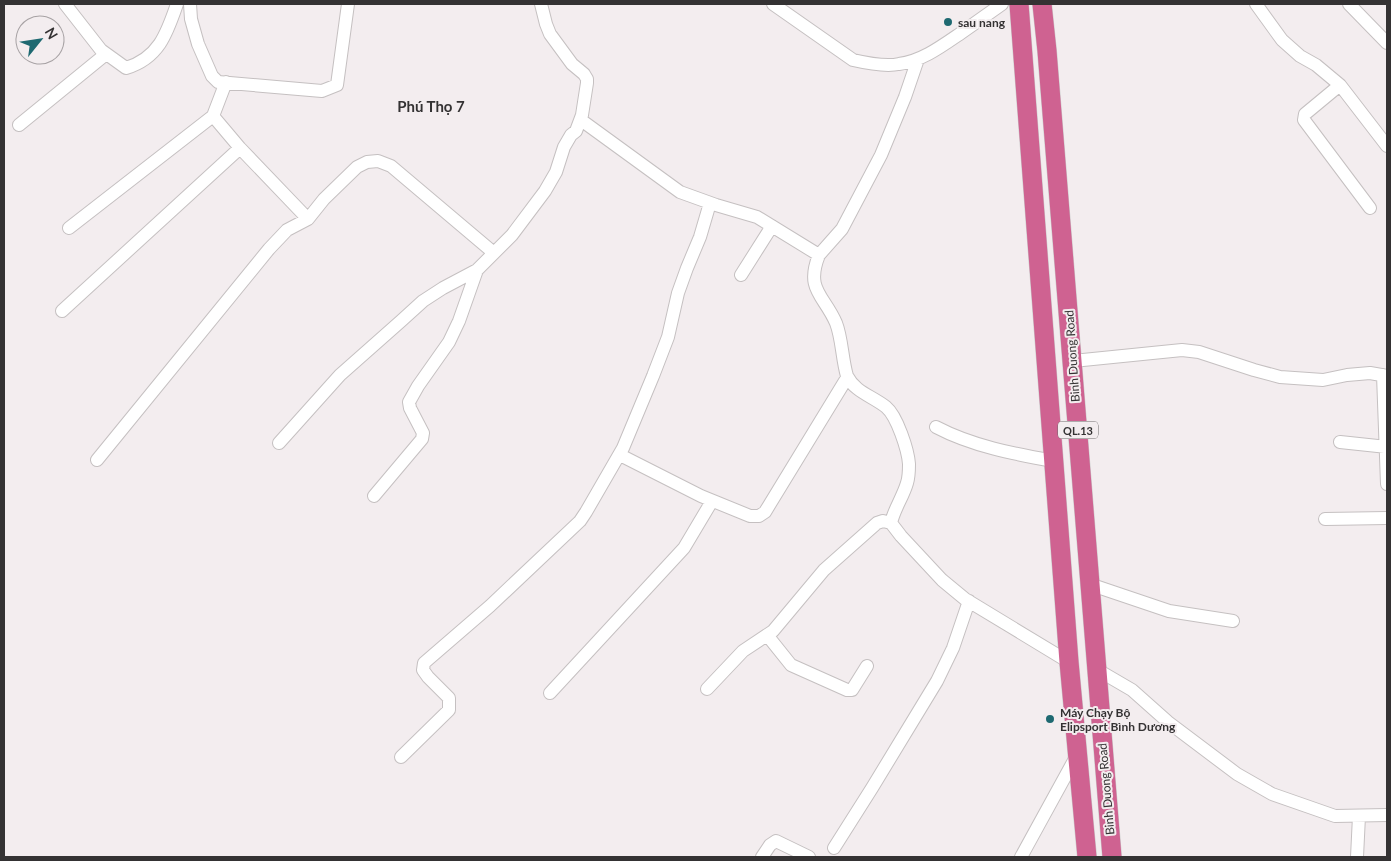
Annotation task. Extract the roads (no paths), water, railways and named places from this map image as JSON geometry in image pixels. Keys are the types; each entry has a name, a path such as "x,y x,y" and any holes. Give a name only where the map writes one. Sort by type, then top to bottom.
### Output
{"highway":[{"name":"Binh Duong Road","path":"1019,4 1069,662 1087,857"},
{"name":"Binh Duong Road","path":"1042,4 1048,51 1112,857"}],"street":[{"path":"66,4 102,50 126,68 146,59 158,49 177,4"},
{"path":"190,4 191,20 206,64 212,76 218,82 322,91 337,85 348,4"},
{"path":"279,443 340,375 418,306 443,288 477,270 512,235 545,191 556,172 568,141 581,120 587,79 572,64 550,34 541,4"},
{"path":"773,4 853,60 866,63 898,65 918,59 934,50 1002,4"},
{"path":"1256,4 1282,40 1300,56 1316,65 1340,84 1387,146"},
{"path":"1349,4 1387,44"},
{"path":"19,125 106,54"},
{"path":"891,524 909,474 909,462 899,429 890,411 857,389 848,379 836,323 817,291 814,272 819,255 842,229 881,155 905,97 918,59"},
{"path":"69,228 213,116 226,82"},
{"path":"1340,84 1306,114 1304,120 1370,208"},
{"path":"213,116 240,148 308,219"},
{"path":"581,120 680,192 757,217 819,255"},
{"path":"62,311 240,148"},
{"path":"97,460 269,249 286,230 308,219 324,198 357,167 367,162 378,161 391,166 494,253"},
{"path":"401,757 449,710 450,698 428,677 423,670 424,663 490,606 580,520 620,455 668,337 678,293 700,237 710,203"},
{"path":"741,275 772,226"},
{"path":"374,496 422,439 423,434 409,402 449,342 459,321 477,270"},
{"path":"1073,362 1182,350 1199,352 1280,377 1323,380 1370,373 1385,375 1387,484"},
{"path":"620,455 712,501 750,516 759,516 765,512 848,379"},
{"path":"936,427 981,444 1032,457 1054,460"},
{"path":"1340,442 1386,446"},
{"path":"550,692 684,548 712,501"},
{"path":"1325,519 1387,518"},
{"path":"707,689 743,650 773,632 824,570 877,523 883,521 891,524 942,580 969,601 1069,662"},
{"path":"1089,584 1169,611 1233,621"},
{"path":"834,848 937,681 953,648 969,601"},
{"path":"767,635 790,665 847,690 852,690 866,666"},
{"path":"1096,669 1132,690 1168,722 1212,756 1272,794 1334,816 1387,816"},
{"path":"1020,857 1078,753"},
{"path":"1357,857 1359,816"},
{"path":"762,857 770,845 776,841 809,857"}],"place":[{"name":"sau nang","path":"948,22"},
{"name":"Máy Chạy Bộ Elipsport Bình Dương","path":"1050,719"}],"district":[{"name":"Phú Thọ 7","path":"431,106"}]}
